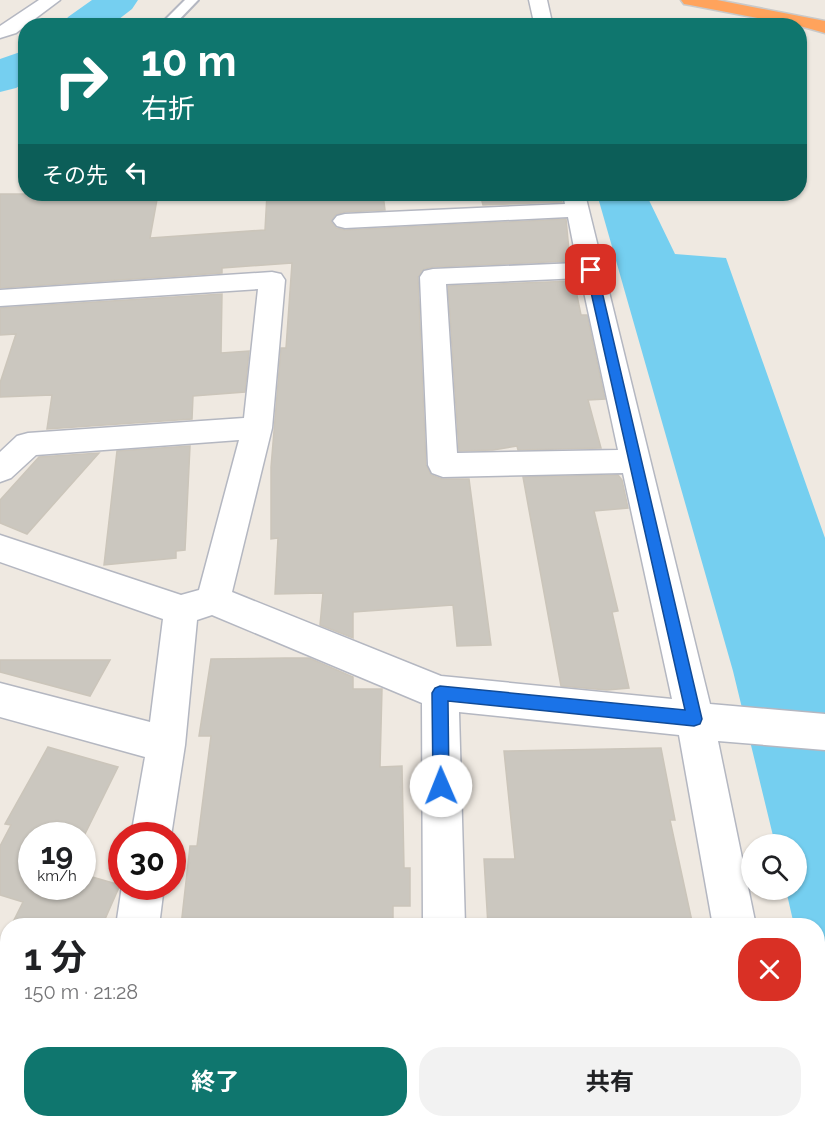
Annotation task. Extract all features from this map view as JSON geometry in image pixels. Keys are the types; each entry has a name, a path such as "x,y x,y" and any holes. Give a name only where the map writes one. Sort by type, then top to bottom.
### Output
{"highway":[{"path":"690,0 780,18"},
{"path":"756,0 825,11"},
{"path":"807,23 825,27"}],"street":[{"path":"24,18 51,0"},
{"path":"538,0 542,18"},
{"path":"0,32 18,22"},
{"path":"345,221 576,202 637,461 711,722 734,918"},
{"path":"591,270 434,277 443,465 637,461"},
{"path":"0,298 272,280 257,428 197,605 166,745 154,822"},
{"path":"0,470 28,444 257,428"},
{"path":"0,548 197,605 440,693 825,732"},
{"path":"440,693 444,918"},
{"path":"0,700 166,745"},
{"path":"138,918 141,900"}],"lane":[{"path":"173,18 192,0"}],"water":[{"path":"599,201 649,201 675,254 726,258 825,538 825,918 792,918 788,900 807,900 807,834 773,834 733,671"}],"building":[{"path":"0,194 18,194 18,201 157,201 150,238 265,230 267,201 384,201 385,210 345,212 335,215 331,222 336,228 345,230 566,219 570,261 433,267 424,269 418,277 426,465 431,475 442,479 469,479 491,645 457,646 453,605 353,612 353,638 320,625 323,593 275,594 278,538 271,539 271,467 281,348 286,348 292,263 222,268 222,273 0,288"},
{"path":"482,201 562,202 483,205"},
{"path":"574,281 581,315 587,315 605,399 588,400 601,448 518,450 517,446 493,450 459,451 448,286"},
{"path":"222,294 221,353 249,351 245,392 193,396 192,419 47,429 52,395 0,397 0,383 16,334 0,335 0,308"},
{"path":"190,446 185,550 176,551 176,558 104,565 117,451"},
{"path":"99,453 27,534 0,523 0,500 39,457"},
{"path":"618,475 622,480 628,508 594,511 618,611 612,612 629,688 607,690 561,686 523,477"},
{"path":"309,658 353,677 353,689 382,689 380,767 402,766 404,868 410,868 410,906 393,906 393,918 182,918 184,900 186,900 190,846 197,846 211,736 199,736 211,659"},
{"path":"0,660 110,660 90,696 0,672"},
{"path":"48,747 118,767 91,822 18,822 18,900 96,900 96,878 108,882 108,900 113,900 106,918 15,918 23,902 0,895 0,846 11,825 5,824"},
{"path":"661,748 675,820 670,820 691,918 488,918 484,859 515,859 504,751"}],"waterway":[{"path":"94,18 118,0"},
{"path":"0,78 18,68"}],"route":[{"path":"441,786 440,693 694,719 642,482 591,270"}]}
